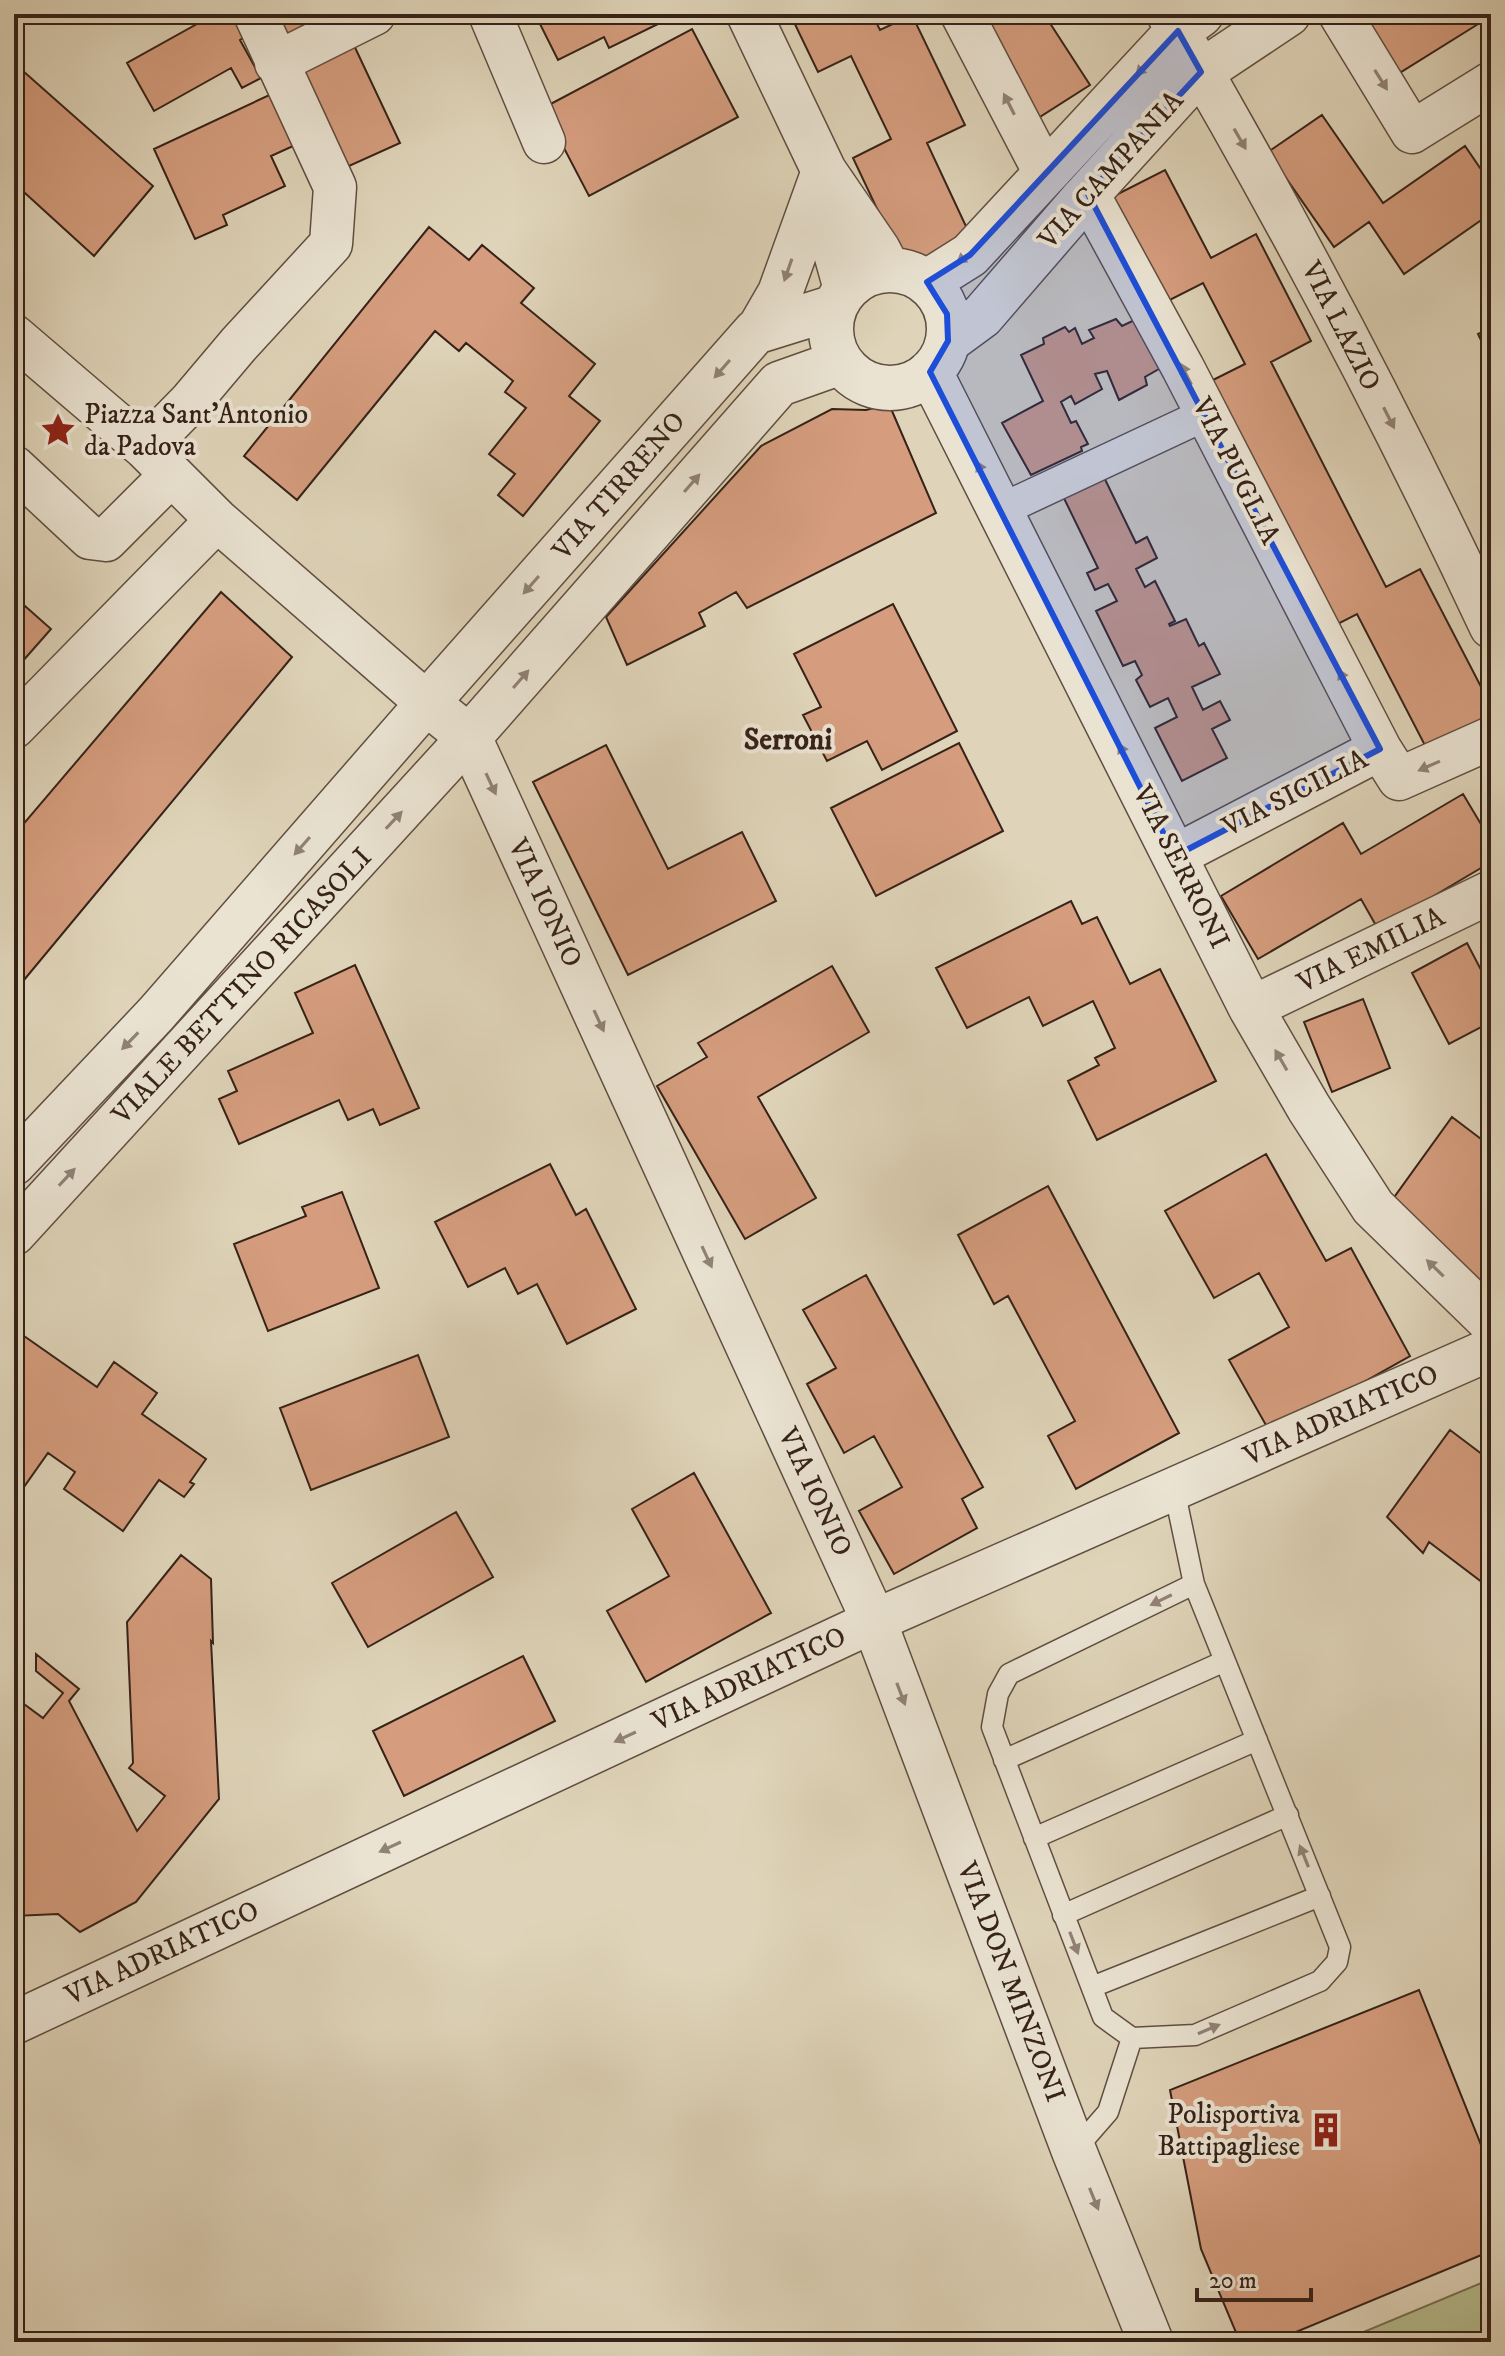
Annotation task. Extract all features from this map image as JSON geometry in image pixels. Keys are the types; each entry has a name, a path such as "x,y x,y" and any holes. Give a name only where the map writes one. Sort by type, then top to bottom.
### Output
{"street":[{"path":"14,467 90,538 106,540 158,462 190,402 331,244 335,187 255,14"},
{"path":"276,63 374,14"},
{"path":"490,14 544,142"},
{"path":"749,14 824,171 878,250 908,276 939,295 947,314 939,356 916,382 896,388 876,386 857,378 836,352 831,332 840,298 822,203 824,171"},
{"path":"962,14 1045,173"},
{"name":"VIA CAMPANIA","path":"939,356 982,316 1088,194 1201,72 1288,14"},
{"path":"1340,14 1412,132 1491,83"},
{"name":"VIA CAMPANIA","path":"908,276 970,255 1183,20"},
{"name":"VIA LAZIO","path":"1183,20 1201,72 1290,227 1435,509 1491,627"},
{"path":"758,331 780,293 824,171"},
{"name":"VIA PUGLIA","path":"1088,194 1380,749"},
{"path":"840,298 861,277 908,276"},
{"name":"VIA TIRRENO","path":"427,703 744,344 758,331 840,298"},
{"name":"VIA IONIO","path":"17,344 158,462 217,520 469,737 874,1621"},
{"name":"VIA SERRONI","path":"939,356 1001,510 1251,1008 1309,1108 1373,1207 1491,1322"},
{"name":"VIA TIRRENO","path":"469,737 779,384 841,362"},
{"path":"1001,510 1206,414"},
{"path":"14,727 217,520"},
{"name":"VIALE BETTINO RICASOLI","path":"14,1164 156,1014 427,703"},
{"name":"VIALE BETTINO RICASOLI","path":"14,1234 469,737"},
{"name":"VIA SICILIA","path":"1175,856 1380,749 1399,779 1491,738"},
{"name":"VIA EMILIA","path":"1251,1008 1491,892"},
{"name":"VIA ADRIATICO","path":"14,2023 874,1621 1491,1349"},
{"name":"VIA DON MINZONI","path":"874,1621 1074,2151 1151,2342"}],"lane":[{"path":"1174,1489 1194,1584 1340,1947 1337,1962 1320,1981 1195,2035 1132,2038 1103,2017 992,1727 998,1694 1009,1674 1194,1584"},
{"path":"1004,1760 1225,1661"},
{"path":"1034,1838 1257,1740"},
{"path":"1063,1915 1288,1815"},
{"path":"1092,1987 1320,1896"},
{"path":"1074,2151 1108,2112 1132,2038"}],"highlighted area":[{"path":"1178,31 1201,72 1088,194 1380,749 1175,856 930,372 948,341 947,314 927,282 970,255"}],"green space":[{"path":"1491,2279 1491,2342 1364,2342 1361,2333"}],"building":[{"path":"215,14 234,14 246,36 240,40 261,78 242,88 231,68 154,111 127,63"},
{"path":"265,14 344,14 280,45"},
{"path":"535,14 653,14 658,24 609,48 604,37 558,60"},
{"path":"790,14 872,14 880,30 912,15 965,125 927,143 971,237 905,268 853,158 891,139 851,56 818,72"},
{"path":"967,14 1044,14 1090,85 1035,120"},
{"path":"1371,14 1491,16 1385,82 1351,27"},
{"path":"692,29 738,117 589,196 543,108"},
{"path":"351,39 400,143 338,171 290,68"},
{"path":"14,63 153,186 94,256 14,183"},
{"path":"278,91 302,142 271,156 285,186 223,215 227,225 195,239 154,149"},
{"path":"1322,115 1383,203 1465,146 1491,184 1491,216 1404,274 1369,222 1334,247 1268,152"},
{"path":"1165,170 1211,258 1256,234 1311,341 1271,362 1386,587 1420,569 1491,706 1491,729 1432,759 1357,614 1326,630 1201,386 1245,364 1203,283 1160,305 1106,200"},
{"path":"429,227 469,260 482,245 534,288 521,303 595,364 569,396 600,421 523,516 498,495 515,474 489,454 526,408 505,392 513,381 466,343 459,351 435,331 297,500 244,456"},
{"path":"1145,315 1173,361 1145,377 1147,385 1119,400 1107,371 1095,374 1102,389 1075,404 1071,396 1061,402 1071,423 1076,421 1088,444 1081,447 1082,451 1031,475 1002,423 1043,401 1021,355 1044,344 1043,338 1065,327 1069,332 1075,328 1082,344 1094,338 1089,330 1116,319 1122,326"},
{"path":"1491,328 1491,361 1478,334"},
{"path":"889,404 936,513 747,608 736,592 699,613 705,626 627,665 606,617 761,446 832,409 866,410"},
{"path":"1099,467 1136,543 1147,537 1157,558 1136,569 1145,587 1155,581 1175,621 1170,626 1186,619 1199,646 1204,643 1220,674 1192,687 1203,710 1220,701 1230,720 1212,729 1227,758 1182,781 1155,728 1177,717 1168,698 1150,707 1136,680 1142,675 1135,661 1123,666 1096,611 1117,601 1108,584 1095,590 1087,573 1098,568 1058,486"},
{"path":"221,592 292,657 19,986 14,982 14,835"},
{"path":"893,604 957,731 882,770 867,741 827,761 803,715 821,707 794,654"},
{"path":"25,606 51,629 14,671 14,618"},
{"path":"959,743 1003,831 876,896 831,808"},
{"path":"606,745 668,869 742,832 776,901 628,975 533,782"},
{"path":"1463,794 1491,841 1491,862 1378,929 1361,899 1258,959 1221,896 1343,823 1361,854"},
{"path":"1071,901 1082,924 1097,917 1130,984 1160,969 1216,1081 1097,1140 1068,1081 1099,1065 1095,1058 1115,1048 1093,1001 1043,1026 1029,997 967,1028 936,968"},
{"path":"1467,943 1491,989 1491,1022 1449,1044 1412,973"},
{"path":"355,965 419,1108 380,1125 373,1109 348,1120 339,1100 239,1144 219,1099 237,1091 228,1071 313,1033 295,993"},
{"path":"832,966 869,1032 758,1097 816,1198 745,1239 657,1086 707,1057 698,1043"},
{"path":"1363,999 1390,1068 1332,1092 1304,1022"},
{"path":"1452,1117 1485,1142 1491,1143 1491,1305 1390,1203"},
{"path":"1266,1154 1326,1261 1351,1248 1410,1356 1271,1434 1229,1360 1289,1327 1259,1273 1214,1298 1165,1211"},
{"path":"550,1164 576,1215 586,1209 636,1309 567,1344 537,1284 518,1294 505,1268 468,1287 435,1222"},
{"path":"1048,1186 1179,1433 1076,1489 1048,1436 1075,1421 1008,1296 994,1304 958,1235"},
{"path":"342,1192 379,1288 268,1331 234,1244 306,1216 302,1207"},
{"path":"866,1275 983,1487 962,1499 977,1528 894,1574 859,1511 902,1487 874,1436 844,1453 807,1384 836,1368 803,1310"},
{"path":"14,1329 97,1387 114,1362 157,1393 142,1414 206,1459 184,1497 159,1480 123,1531 64,1489 75,1472 48,1453 14,1501"},
{"path":"418,1355 449,1437 311,1490 280,1408"},
{"path":"1450,1430 1491,1461 1491,1589 1429,1542 1423,1553 1387,1517"},
{"path":"694,1473 771,1613 646,1682 607,1611 669,1576 632,1509"},
{"path":"456,1512 493,1577 368,1647 332,1583"},
{"path":"181,1555 211,1579 219,1799 136,1902 80,1932 58,1914 14,1916 14,1684 24,1704 43,1718 63,1693 36,1671 36,1654 79,1689 69,1701 137,1831 165,1796 129,1768 133,1763 127,1622"},
{"path":"523,1656 555,1721 404,1796 373,1731"},
{"name":"Polisportiva Battipagliese","path":"1419,1990 1491,2170 1491,2251 1272,2342 1240,2342 1201,2249 1170,2090"}],"place":[{"name":"Piazza Sant'Antonio da Padova","path":"58,430"},
{"name":"Polisportiva Battipagliese","path":"1326,2130"}],"district":[{"name":"Serroni","path":"788,740"}]}
